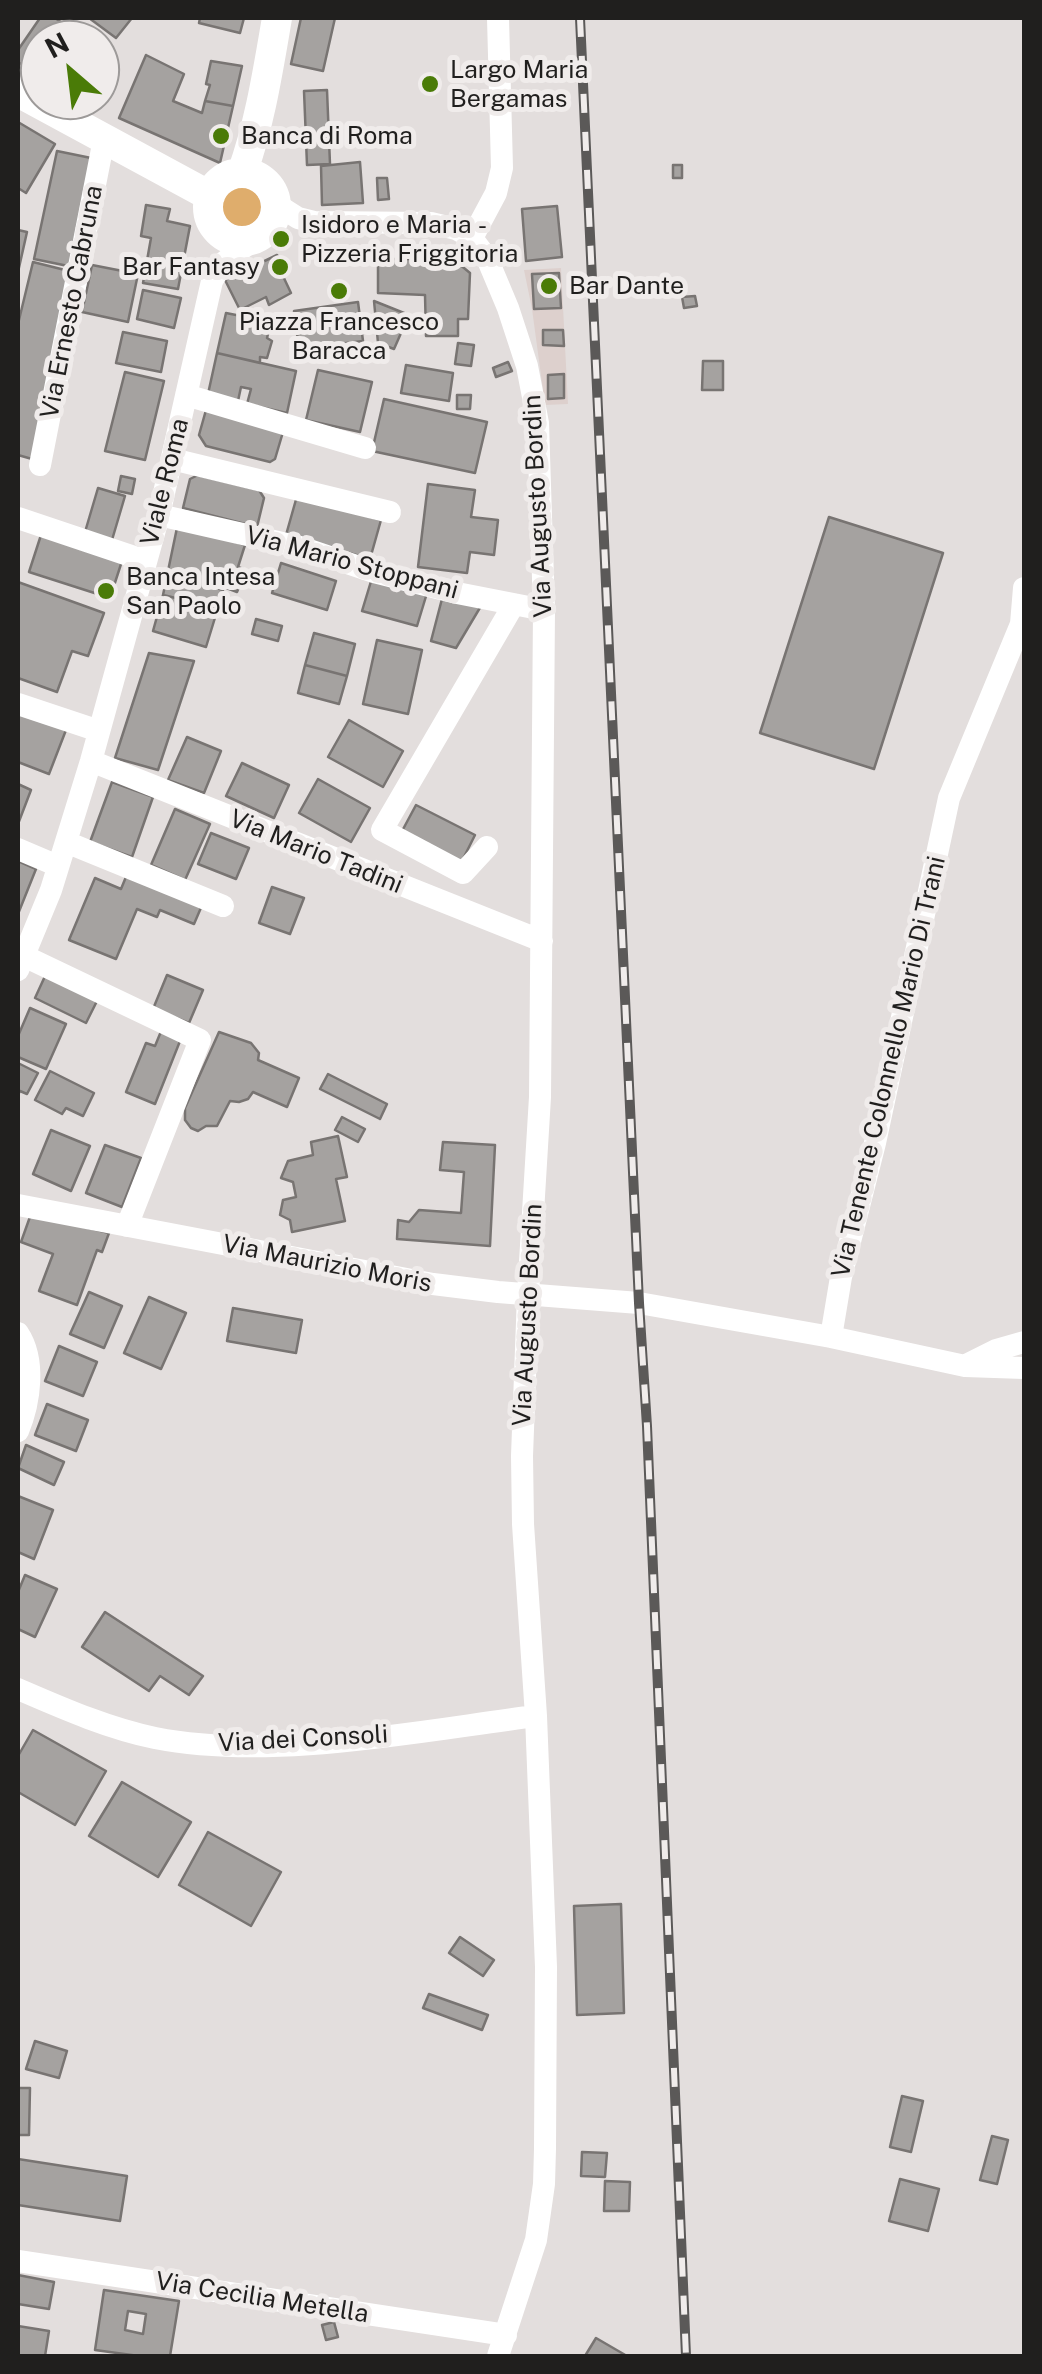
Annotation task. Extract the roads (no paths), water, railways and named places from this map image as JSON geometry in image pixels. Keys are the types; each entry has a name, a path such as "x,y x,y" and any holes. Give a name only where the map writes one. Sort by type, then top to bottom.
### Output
{"main road":[{"path":"242,173 262,100 276,18"},
{"path":"18,92 210,196"},
{"path":"260,235 237,241 218,232 208,214 210,196 222,180 242,173 261,179 274,194 276,204"},
{"name":"Viale Roma","path":"260,235 270,226 276,204"}],"street":[{"path":"276,204 304,220 430,223 472,238 496,193 502,168 498,18"},
{"name":"Via Ernesto Cabruna","path":"40,465 104,139"},
{"path":"260,235 304,220"},
{"name":"Viale Roma","path":"21,963 43,912 91,761 159,515 215,274 224,262 260,235"},
{"name":"Via Augusto Bordin","path":"472,238 494,274 534,392 544,610 540,1097 522,1406 522,1490 546,1967 545,2167 536,2240 502,2346"},
{"path":"186,395 364,448"},
{"path":"172,459 390,512"},
{"name":"Via Mario Stoppani","path":"159,515 300,547 374,572 457,593 544,610"},
{"path":"18,518 146,561"},
{"name":"Via Tenente Colonnello Mario Di Trani","path":"831,1337 841,1277 875,1143 949,798 1020,624 1024,588"},
{"path":"487,847 462,873 382,830 514,604"},
{"path":"18,704 99,731"},
{"name":"Via Mario Tadini","path":"91,761 542,940"},
{"path":"66,842 223,906"},
{"path":"18,849 58,866"},
{"path":"21,963 200,1040 127,1226"},
{"name":"Via Maurizio Moris","path":"18,1206 432,1284 639,1304 831,1337"},
{"path":"18,1333 26,1350 29,1386 18,1431"},
{"path":"831,1337 965,1366 1024,1368"},
{"path":"965,1366 996,1350 1024,1342"},
{"name":"Via dei Consoli","path":"18,1689 141,1735 221,1745 342,1741 536,1716"},
{"name":"Via Cecilia Metella","path":"18,2262 502,2346"}],"railway":[{"path":"580,18 647,1426 686,2356"}],"place":[{"name":"Largo Maria Bergamas","path":"430,84"},
{"name":"Banca di Roma","path":"221,136"},
{"name":"Isidoro e Maria - Pizzeria Friggitoria","path":"281,239"},
{"name":"Bar Fantasy","path":"280,267"},
{"name":"Bar Dante","path":"549,286"},
{"name":"Piazza Francesco Baracca","path":"339,291"},
{"name":"Banca Intesa San Paolo","path":"106,591"}]}
